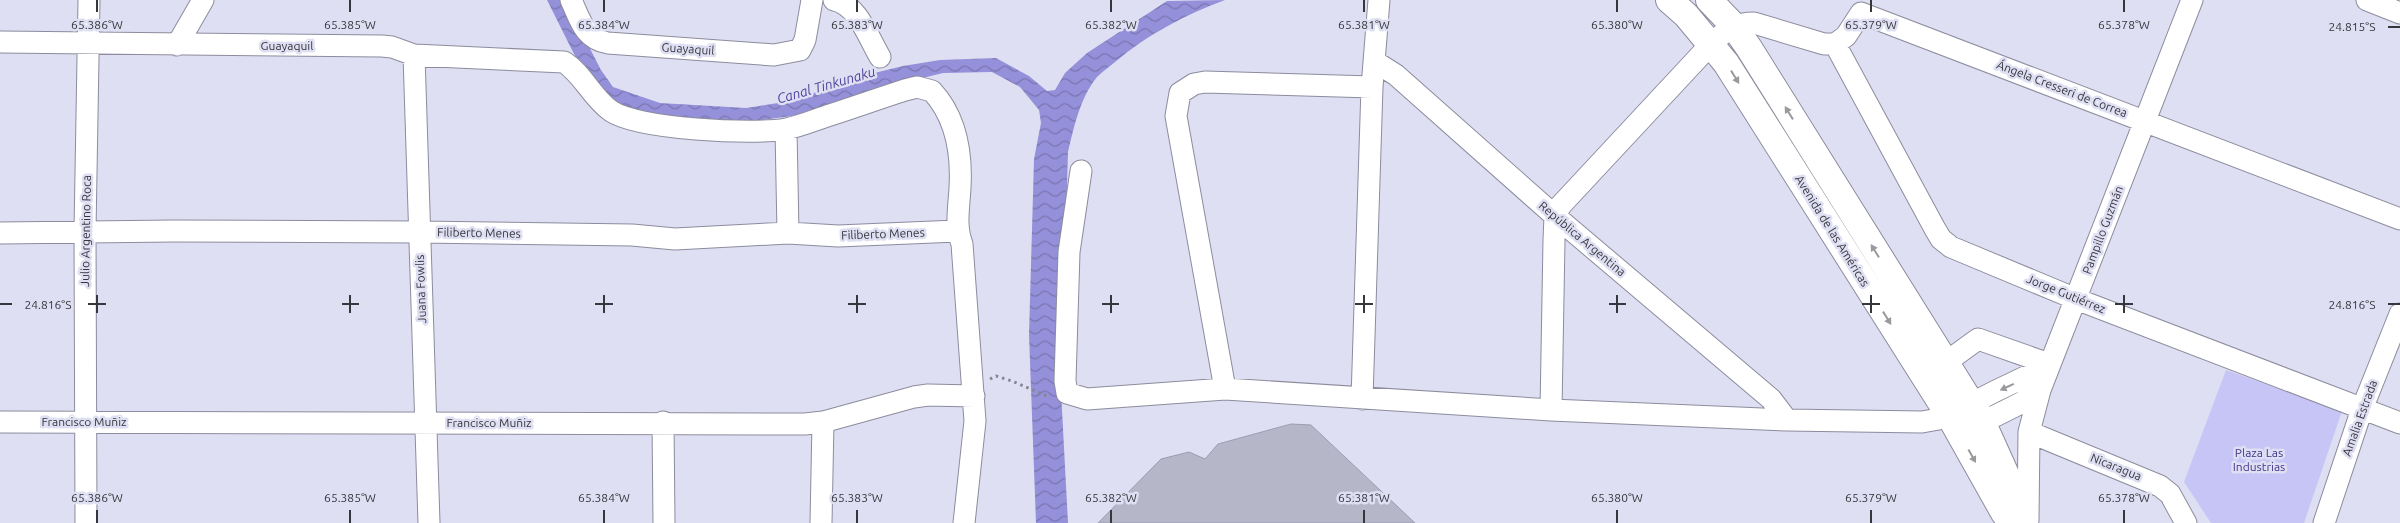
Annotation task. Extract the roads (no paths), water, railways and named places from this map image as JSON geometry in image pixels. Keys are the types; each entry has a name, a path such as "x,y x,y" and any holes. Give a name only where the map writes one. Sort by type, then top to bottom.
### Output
{"main road":[{"name":"Avenida de las Américas","path":"1669,0 1711,44 1967,414 2017,499 2023,523"},
{"name":"Avenida de las Américas","path":"1709,0 1733,26 1944,363 1967,414 2004,513 2012,523"}],"street":[{"name":"Julio Argentino Roca","path":"86,523 84,232 90,43 89,0"},
{"path":"177,45 204,0"},
{"name":"Guayaquil","path":"570,0 588,34 595,41 774,55 800,50 805,40 812,0"},
{"path":"834,0 844,2 852,8 880,57"},
{"path":"1362,399 1372,87 1379,0"},
{"name":"Pampillo Guzmán","path":"2028,523 2029,432 2040,390 2192,0"},
{"path":"2366,0 2400,13"},
{"name":"Ángela Cresseri de Correa","path":"1835,44 1846,36 1863,6 2144,120 2400,219"},
{"path":"1551,410 1555,216 1567,196 1711,44 1733,26 1754,23 1824,44 1835,44"},
{"name":"Guayaquil","path":"0,42 382,46 392,47 414,55 564,62 572,66 603,104 611,111 625,118 663,126 764,132 786,129"},
{"name":"Jorge Gutiérrez","path":"1835,44 1942,239 1951,247 2076,299 2400,424"},
{"name":"Juana Fowlis","path":"414,55 429,523"},
{"name":"República Argentina","path":"1374,61 1396,75 1555,216 1772,399 1787,420"},
{"path":"1225,389 1176,116 1180,93 1194,84 1205,82 1372,87"},
{"path":"788,233 786,129 905,90 917,87 932,91 948,113 954,128 958,146 961,186 957,232 962,244 975,431 964,523"},
{"path":"1081,171 1069,252 1065,381 1067,393 1086,399 1225,389 1551,410 1787,420 1922,422 1967,414 1995,416 2040,390"},
{"name":"Filiberto Menes","path":"0,233 419,232 632,235 675,239 788,233 838,236 957,232"},
{"name":"Amalia Estrada","path":"2324,523 2362,409 2400,314"},
{"path":"1944,363 1978,339 2050,364"},
{"path":"1967,414 2050,364"},
{"name":"Francisco Muñiz","path":"0,422 823,422 914,397 928,395 974,396"},
{"path":"663,422 664,523"},
{"path":"821,523 823,422"},
{"name":"Nicaragua","path":"2029,432 2160,486 2170,494 2186,523"}],"water":[{"path":"547,0 565,0 601,70 613,87 660,103 746,108 791,101 862,76 903,66 940,60 996,58 1029,76 1047,91 1055,90 1065,73 1087,53 1167,1 1225,0 1181,19 1154,34 1103,71 1086,94 1075,123 1068,152 1061,391 1068,523 1036,523 1029,335 1034,159 1041,123 1039,110 1020,87 992,72 943,73 869,91 799,115 747,122 658,117 611,103 577,60"}],"water label":[{"name":"Canal Tinkunaku","path":"826,85"}],"park label":[{"name":"Plaza Las Industrias","path":"2259,460"}]}
